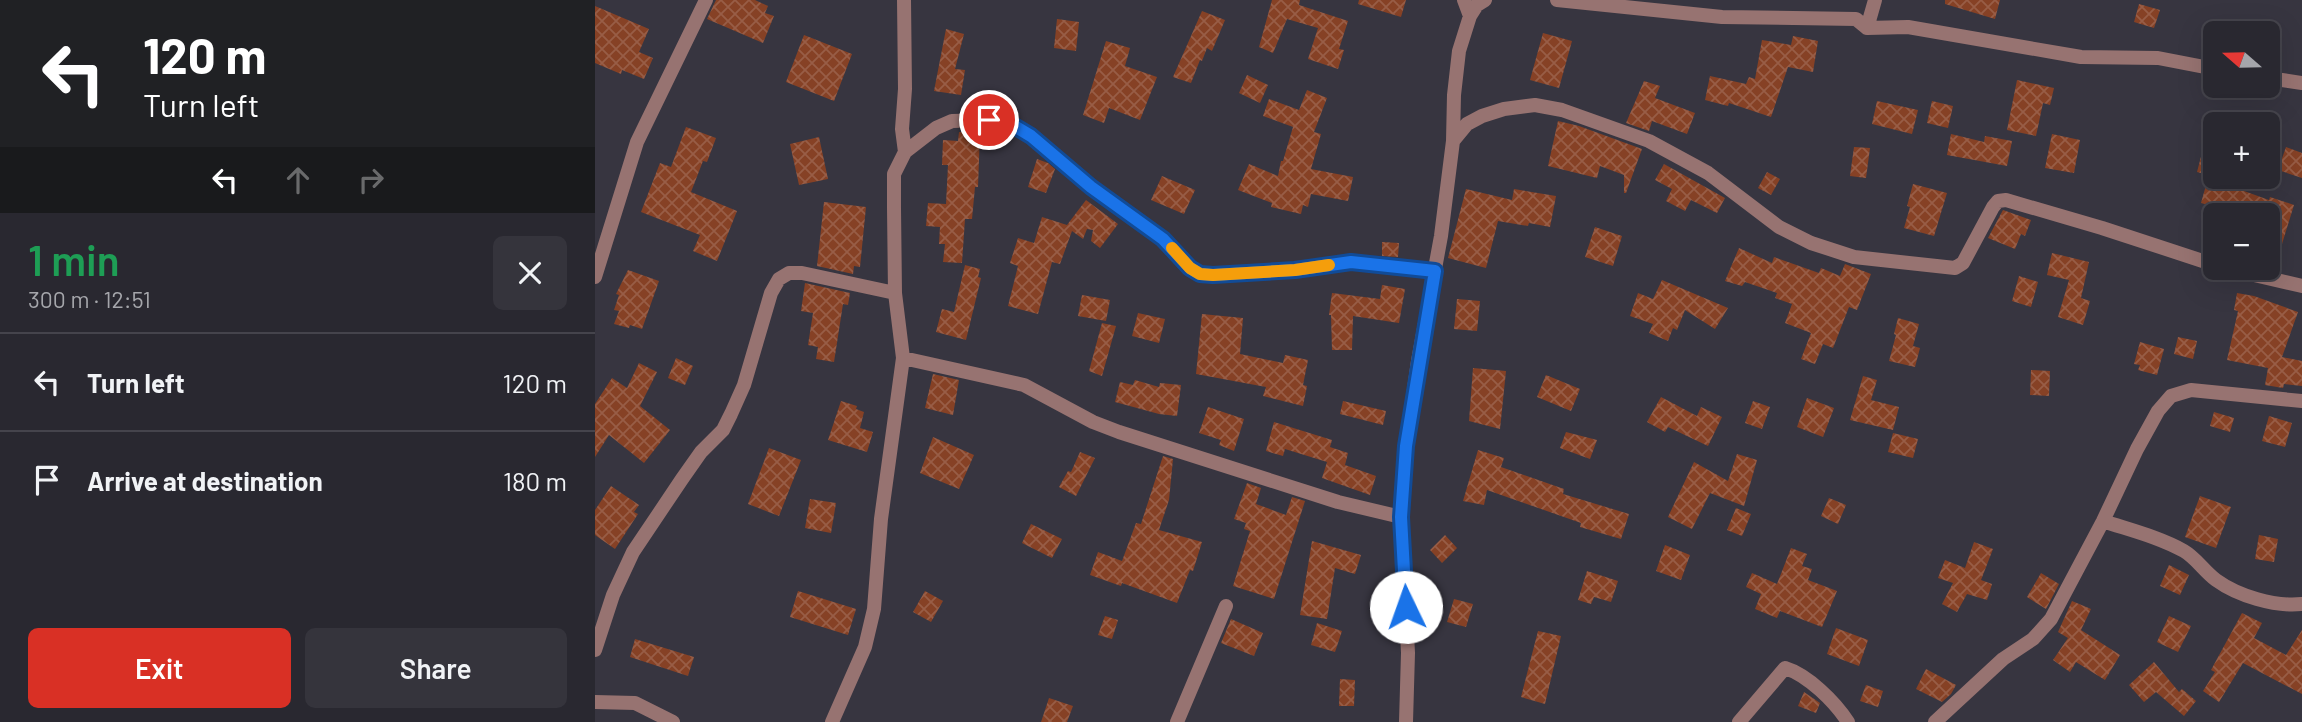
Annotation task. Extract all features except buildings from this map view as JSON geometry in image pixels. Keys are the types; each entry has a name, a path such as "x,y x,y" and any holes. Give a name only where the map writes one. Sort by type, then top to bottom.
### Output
{"street":[{"path":"595,277 637,142 706,0"},
{"path":"904,0 905,89 902,129 905,152"},
{"path":"1464,0 1470,16"},
{"path":"1406,722 1408,653 1401,517 1406,446 1453,141 1459,51 1470,16 1477,5 1485,0"},
{"path":"1557,0 1639,5 1722,17 1856,19 1867,27 1908,27 2081,57 2158,58 2203,67"},
{"path":"1867,27 1875,0"},
{"path":"2280,80 2302,83"},
{"path":"1453,141 1468,124 1504,109 1535,105 1562,110 1649,141 1707,173 1779,227 1811,243 1854,257 1955,268 1963,263 1993,207 1998,201 2006,200 2203,261"},
{"path":"832,722 865,647 874,609 881,519 903,358 895,293 894,174 905,152 936,128 952,121 989,120 1011,124 1031,136 1091,187 1163,239 1190,268 1200,274 1295,270 1351,262 1435,271"},
{"path":"595,650 613,596 633,552 682,478 701,452 723,430 731,414 744,385 771,293 779,279 789,273 802,273 895,293"},
{"path":"2276,280 2302,286"},
{"path":"903,358 1024,385 1093,422 1119,432 1338,502 1401,517"},
{"path":"1935,722 2003,659 2033,639 2051,618 2103,521 2137,449 2158,411 2171,396 2191,390 2302,401"},
{"path":"2103,521 2185,552 2218,582 2270,603 2285,606 2302,604"},
{"path":"1177,722 1226,606"},
{"path":"1739,722 1785,668 1794,671 1836,704 1848,722"},
{"path":"595,702 635,703 673,722"}],"slow traffic":[{"path":"1172,248 1190,268 1200,274 1295,270 1329,265"}],"route":[{"path":"989,120 1011,124 1031,136 1091,187 1163,239 1190,268 1200,274 1295,270 1351,262 1435,271 1406,446 1401,517 1406,607"}]}
